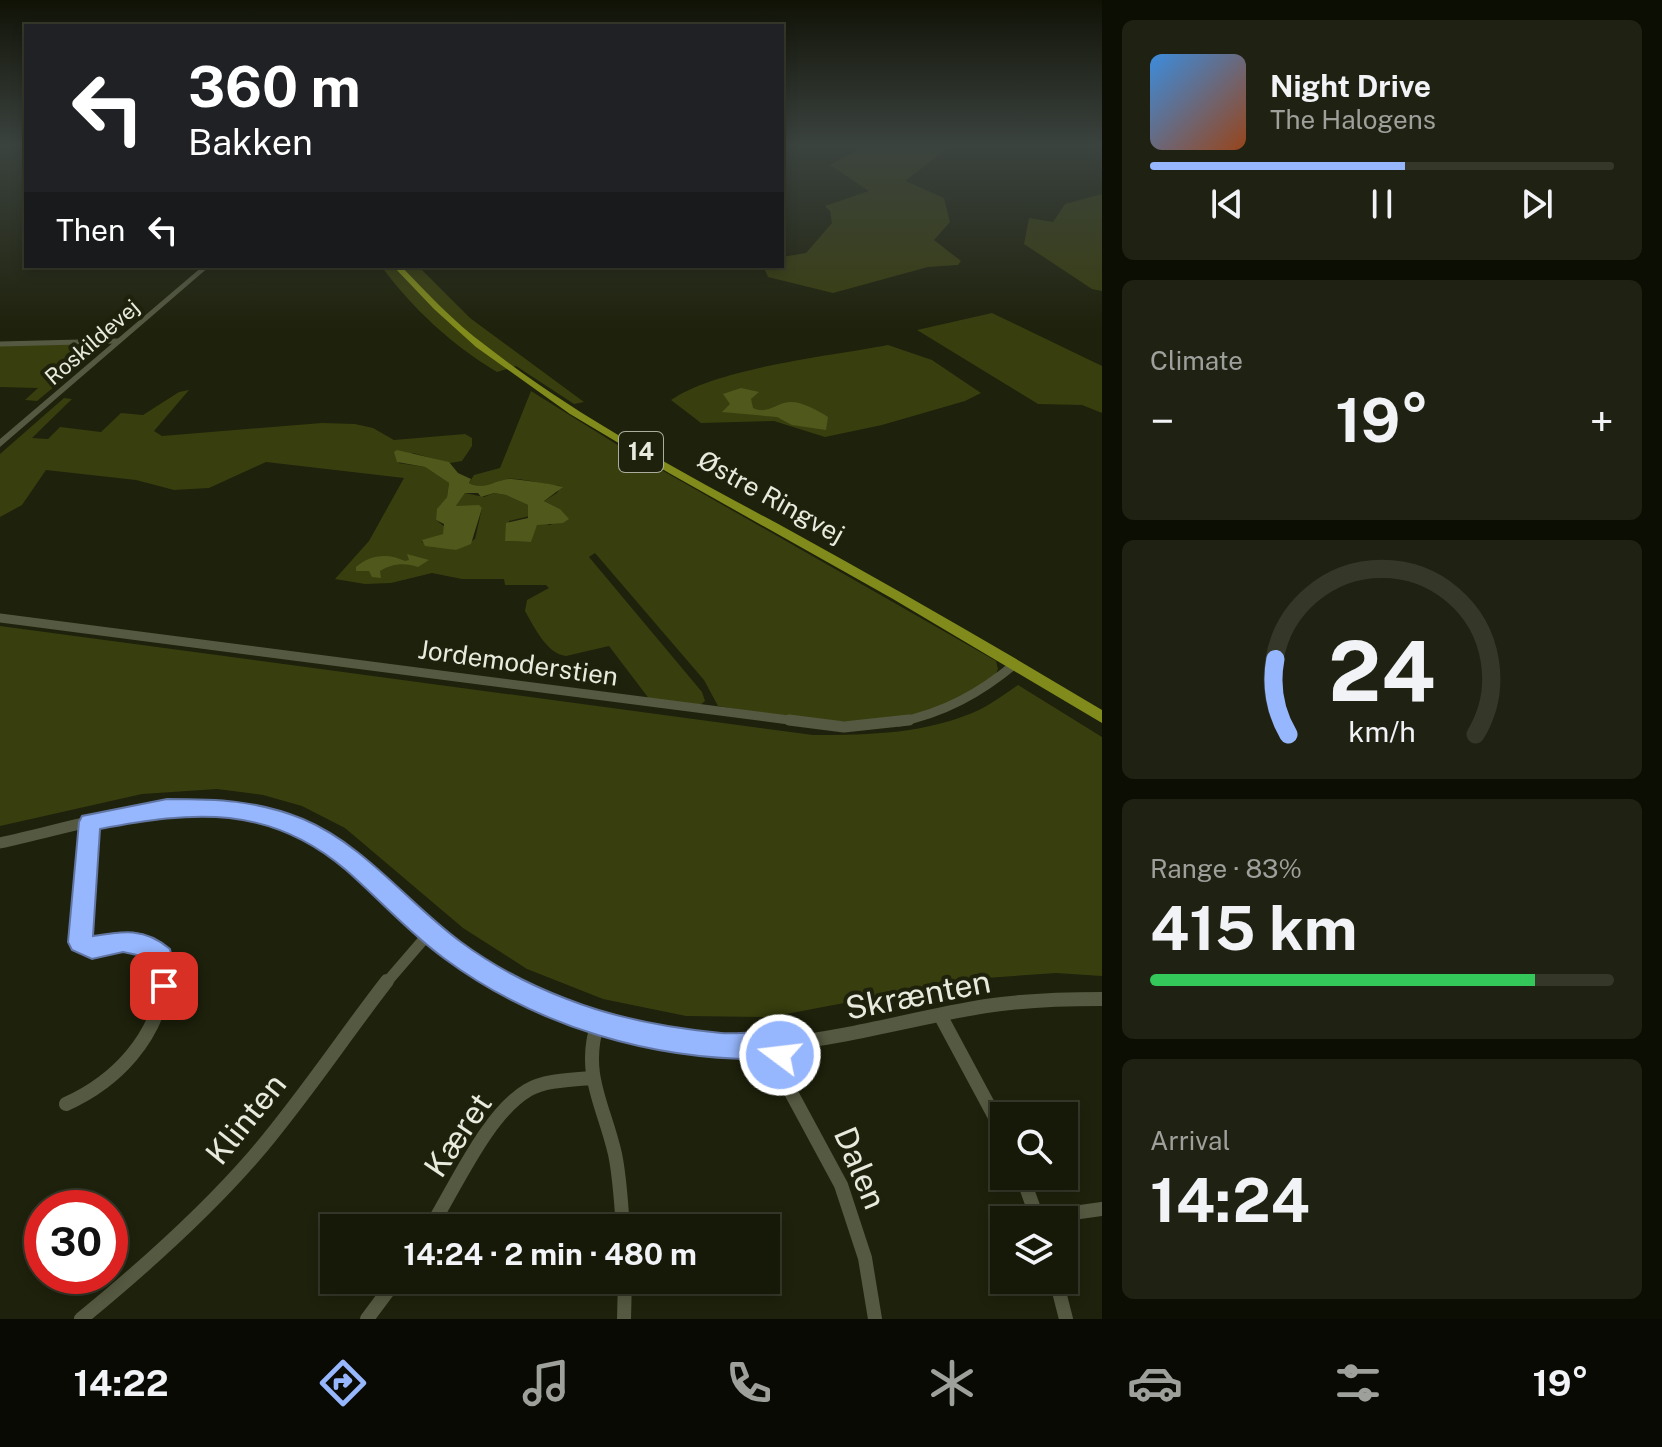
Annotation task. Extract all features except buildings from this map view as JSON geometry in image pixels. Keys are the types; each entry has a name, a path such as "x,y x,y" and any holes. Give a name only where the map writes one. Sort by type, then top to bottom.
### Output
{"main road":[{"name":"Østre Ringvej","path":"399,268 457,328 563,405 629,446 1015,664 1102,717"}],"street":[{"name":"Roskildevej","path":"0,444 205,268"},
{"path":"0,344 119,341"},
{"name":"Jordemoderstien","path":"0,618 822,726 887,725 936,714 983,692 1015,664"},
{"name":"Skrænten","path":"0,843 167,808 238,808 296,826 332,846 430,932 488,975 518,991 598,1022 694,1043 777,1046 846,1036 940,1015 1040,1000 1102,999"},
{"path":"66,1104 96,1091 125,1063 152,1024 164,986 161,957 148,946 123,941 92,947 80,942 90,822"},
{"name":"Klinten","path":"81,1319 156,1257 230,1184 279,1125 378,991 430,932"},
{"path":"940,1015 990,1108"},
{"path":"598,1022 588,1061 590,1078 613,1144 621,1214"},
{"name":"Dalen","path":"777,1046 787,1085 841,1185 865,1258 875,1319"},
{"name":"Kæret","path":"439,1214 497,1120 518,1096 541,1085 590,1078"},
{"path":"1078,1213 1102,1209"},
{"path":"367,1319 386,1294"},
{"path":"624,1319 625,1294"},
{"path":"1060,1294 1066,1319"}],"shaded area":[{"path":"826,207 946,207 950,222 934,240 961,261 958,265 928,267 833,293 768,277 764,268 784,268 784,257 806,253 832,223 830,211"},
{"path":"1063,207 1102,207 1102,291 1092,289 1024,244 1029,218 1053,222"},
{"path":"383,268 420,268 470,318 584,402 574,404 516,366 497,372 434,325"},
{"path":"992,313 1102,366 1102,413 1082,405 1038,404 917,330"},
{"path":"107,343 37,401 25,400 38,388 0,387 0,345"},
{"path":"888,345 932,360 981,393 965,401 882,425 825,437 774,421 701,423 671,400 716,379 745,371"},
{"path":"741,388 759,392 751,399 753,408 758,410 790,402 815,409 828,417 826,430 792,425 777,417 722,412 730,404 723,394"},
{"path":"189,390 154,431 162,436 322,423 373,428 394,440 465,434 472,438 472,446 462,461 450,463 413,453 398,463 425,467 449,483 447,497 438,509 436,520 445,527 443,534 421,542 456,550 475,539 482,508 456,506 465,493 484,497 494,493 506,495 528,505 530,516 509,521 505,541 531,542 535,527 540,523 551,525 560,509 544,501 557,493 561,486 512,479 484,486 469,483 474,475 500,468 531,391 616,444 996,661 998,669 995,676 952,703 898,719 836,721 718,706 704,680 595,553 589,557 702,692 705,701 699,706 650,700 609,646 566,656 547,645 525,611 527,600 549,588 546,585 505,585 504,579 462,579 432,573 391,583 365,584 335,579 369,541 404,478 266,462 209,488 174,490 136,480 46,470 22,505 0,517 0,454 64,398 72,399 32,438 48,439 60,427 101,432 121,413 143,415 179,392"},
{"path":"397,450 449,462 458,473 471,479 469,483 475,485 512,479 563,487 544,501 560,509 569,519 563,523 537,525 531,542 505,541 506,523 528,518 528,505 506,495 494,493 481,497 478,493 465,493 456,506 479,505 482,508 471,544 456,550 425,546 422,540 443,534 444,524 436,520 437,509 447,497 449,483 425,467 397,462 394,452"},
{"path":"407,554 429,560 418,567 404,564 390,566 380,571 381,578 372,577 369,571 356,571 356,567 373,557 386,556 405,561 409,560"},
{"path":"0,626 813,735 877,733 940,724 981,709 1018,685 1102,737 1102,976 1056,973 972,979 770,1017 686,1016 603,999 527,969 463,928 345,828 302,806 263,795 217,789 142,794 0,826"}],"route":[{"path":"164,986 161,957 148,946 123,941 87,947 80,942 90,822 167,808 238,808 296,826 320,838 351,861 452,950 518,991 569,1013 666,1039 723,1046 777,1046 780,1055"}]}
